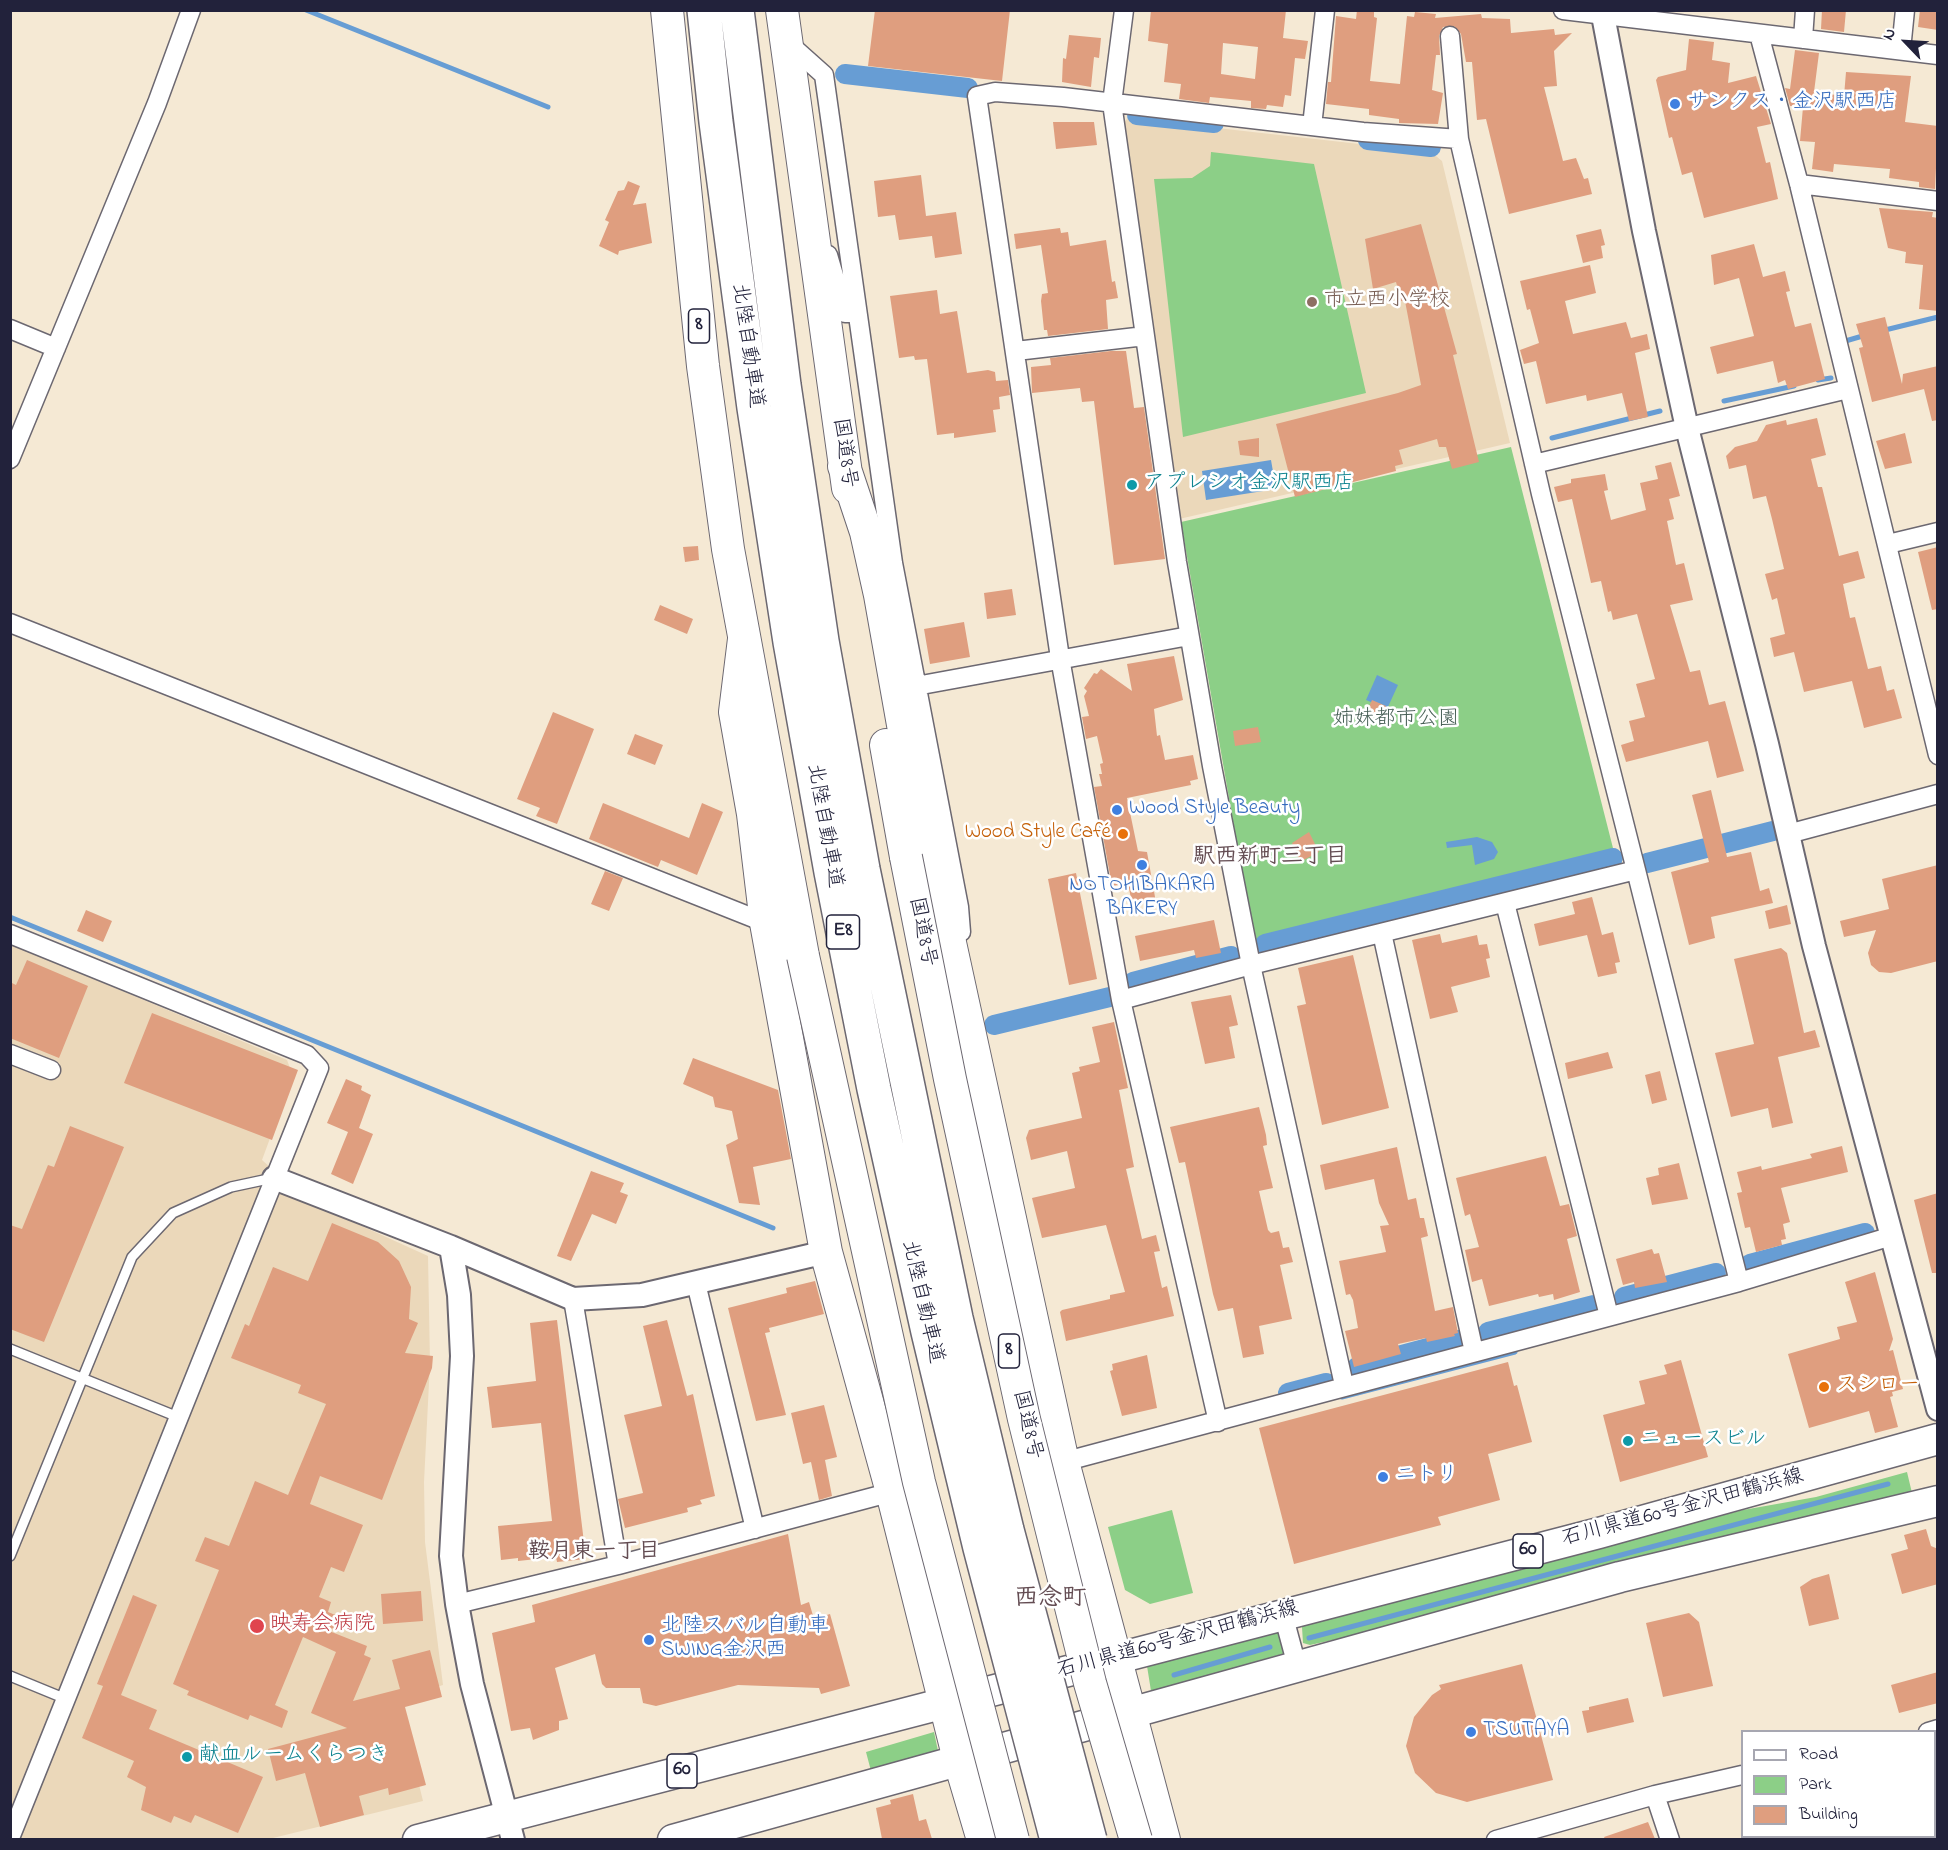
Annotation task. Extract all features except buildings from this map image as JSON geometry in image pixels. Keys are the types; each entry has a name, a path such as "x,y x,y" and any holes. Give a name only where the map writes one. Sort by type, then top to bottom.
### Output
{"highway":[{"name":"8","path":"667,10 703,366 728,549 803,956 919,1482 1013,1839"},
{"name":"北陸自動車道","path":"704,10 716,122 754,408 790,642 831,872 874,1089 928,1332 983,1560 1058,1839"},
{"name":"北陸自動車道","path":"737,10 784,385 822,641 862,869 956,1318 1013,1552 1090,1839"},
{"name":"国道8号","path":"783,25 844,466 880,707 906,857 950,1078 1024,1419 1090,1683 1136,1839"},
{"name":"8","path":"844,466 866,532 905,736 1063,1462 1117,1657"},
{"name":"8","path":"744,639 735,712 753,814 766,923 826,1252 892,1492 959,1760 983,1839"},
{"path":"1117,1657 1150,1793 1164,1839"}],"main road":[{"name":"石川県道60号金沢田鶴浜線","path":"418,1839 510,1828 946,1703 1599,1533 1938,1439"},
{"name":"60","path":"673,1839 1620,1577 1938,1502"}],"street":[{"path":"10,459 157,103 191,10"},
{"path":"1124,10 1112,104 1189,636 1251,965 1344,1385"},
{"path":"1312,126 1325,10"},
{"path":"1563,10 1691,18 1759,34 1938,55"},
{"path":"1803,39 1806,10"},
{"path":"1901,50 1905,10"},
{"path":"1602,13 1644,231 1687,428 1814,946 1938,1409"},
{"path":"783,25 824,75 893,563 959,907 969,1026"},
{"path":"1759,34 1799,184 1938,755"},
{"path":"1450,36 1459,139 1534,464 1739,1282"},
{"path":"1218,1422 1121,1000 1060,658 977,96 995,92 1312,126 1459,139"},
{"path":"1799,184 1938,201"},
{"path":"812,227 829,256 845,313 856,313"},
{"path":"10,329 56,348"},
{"path":"1016,351 1145,336"},
{"path":"1534,464 1848,389"},
{"path":"866,532 893,563"},
{"path":"1888,544 1938,532"},
{"path":"10,622 766,923"},
{"path":"916,686 1189,636"},
{"path":"1788,834 1938,794"},
{"path":"1121,1000 1251,965 1636,870"},
{"path":"1505,903 1609,1316"},
{"path":"1382,933 1474,1352"},
{"path":"10,934 306,1056 319,1068 10,1838"},
{"path":"10,1054 51,1070"},
{"path":"273,1178 451,1247 573,1299 642,1295 826,1252"},
{"path":"1063,1462 1218,1422 1344,1385 1739,1282 1892,1236"},
{"path":"451,1247 459,1295 462,1356 451,1556 457,1604 472,1684 510,1828"},
{"path":"696,1283 755,1528"},
{"path":"573,1299 618,1565"},
{"path":"457,1604 618,1565 892,1492"},
{"path":"1283,1614 1297,1666"},
{"path":"1496,1839 1537,1834 1655,1795 1741,1775"},
{"path":"1655,1795 1670,1839"}],"lane":[{"path":"10,1556 132,1257 173,1214 231,1187 273,1178"},
{"path":"10,1349 178,1418"},
{"path":"10,1676 66,1699"}],"shaded area":[{"name":"市立西小学校","path":"1128,118 1431,152 1442,161 1510,443 1179,519 1123,123"},
{"path":"10,944 287,1060 293,1076 262,1160 309,1202 428,1256 430,1363 424,1482 425,1542 443,1685 398,1699 423,1801 269,1839 11,1839"}],"green space":[{"path":"1211,152 1314,164 1366,393 1183,437 1154,179 1192,178 1210,166"},
{"name":"姉妹都市公園","path":"1511,447 1614,852 1254,942 1181,522"},
{"path":"1907,1472 1912,1493 1383,1629 1310,1645 1303,1643 1302,1627 1306,1623 1743,1510 1816,1497"},
{"path":"1172,1510 1193,1593 1150,1604 1125,1590 1108,1527"},
{"path":"1278,1632 1286,1653 1151,1691 1147,1666"},
{"path":"934,1732 938,1751 871,1771 866,1752"}],"water":[{"path":"1271,460 1276,489 1206,500 1202,471"},
{"path":"1377,675 1398,685 1387,709 1366,700"},
{"path":"1477,837 1492,842 1498,852 1494,859 1475,865 1472,845 1447,848 1446,842"}],"waterway":[{"path":"306,10 548,107"},
{"path":"845,74 968,88"},
{"path":"1137,115 1214,123"},
{"path":"1368,140 1431,147"},
{"path":"1881,331 1938,317"},
{"path":"1842,342 1866,335"},
{"path":"1818,380 1831,378"},
{"path":"1724,401 1794,386"},
{"path":"1552,438 1660,411"},
{"path":"1647,863 1773,831"},
{"path":"1265,944 1613,858"},
{"path":"10,917 773,1228"},
{"path":"1133,982 1231,956"},
{"path":"994,1025 1114,996"},
{"path":"1750,1264 1865,1233"},
{"path":"1624,1297 1716,1273"},
{"path":"1488,1332 1594,1305"},
{"path":"1357,1367 1458,1340"},
{"path":"1342,1397 1515,1352"},
{"path":"1288,1393 1326,1383"},
{"path":"1309,1638 1888,1484"},
{"path":"1174,1675 1270,1647"}],"place":[{"name":"サンクス・金沢駅西店","path":"1675,104"},
{"name":"市立西小学校","path":"1312,302"},
{"name":"アプレシオ金沢駅西店","path":"1132,485"},
{"name":"Wood Style Beauty","path":"1117,810"},
{"name":"Wood Style Café","path":"1123,834"},
{"name":"NOTOHIBAKARA BAKERY","path":"1142,865"},
{"name":"スシロー","path":"1824,1387"},
{"name":"ニュースビル","path":"1628,1441"},
{"name":"ニトリ","path":"1383,1477"},
{"name":"映寿会病院","path":"257,1626"},
{"name":"北陸スバル自動車 SWING金沢西","path":"649,1640"},
{"name":"TSUTAYA","path":"1471,1732"},
{"name":"献血ルームくらつき","path":"187,1757"}],"district":[{"name":"駅西新町三丁目","path":"1270,858"},
{"name":"鞍月東一丁目","path":"594,1553"},
{"name":"西念町","path":"1050,1600"}]}
